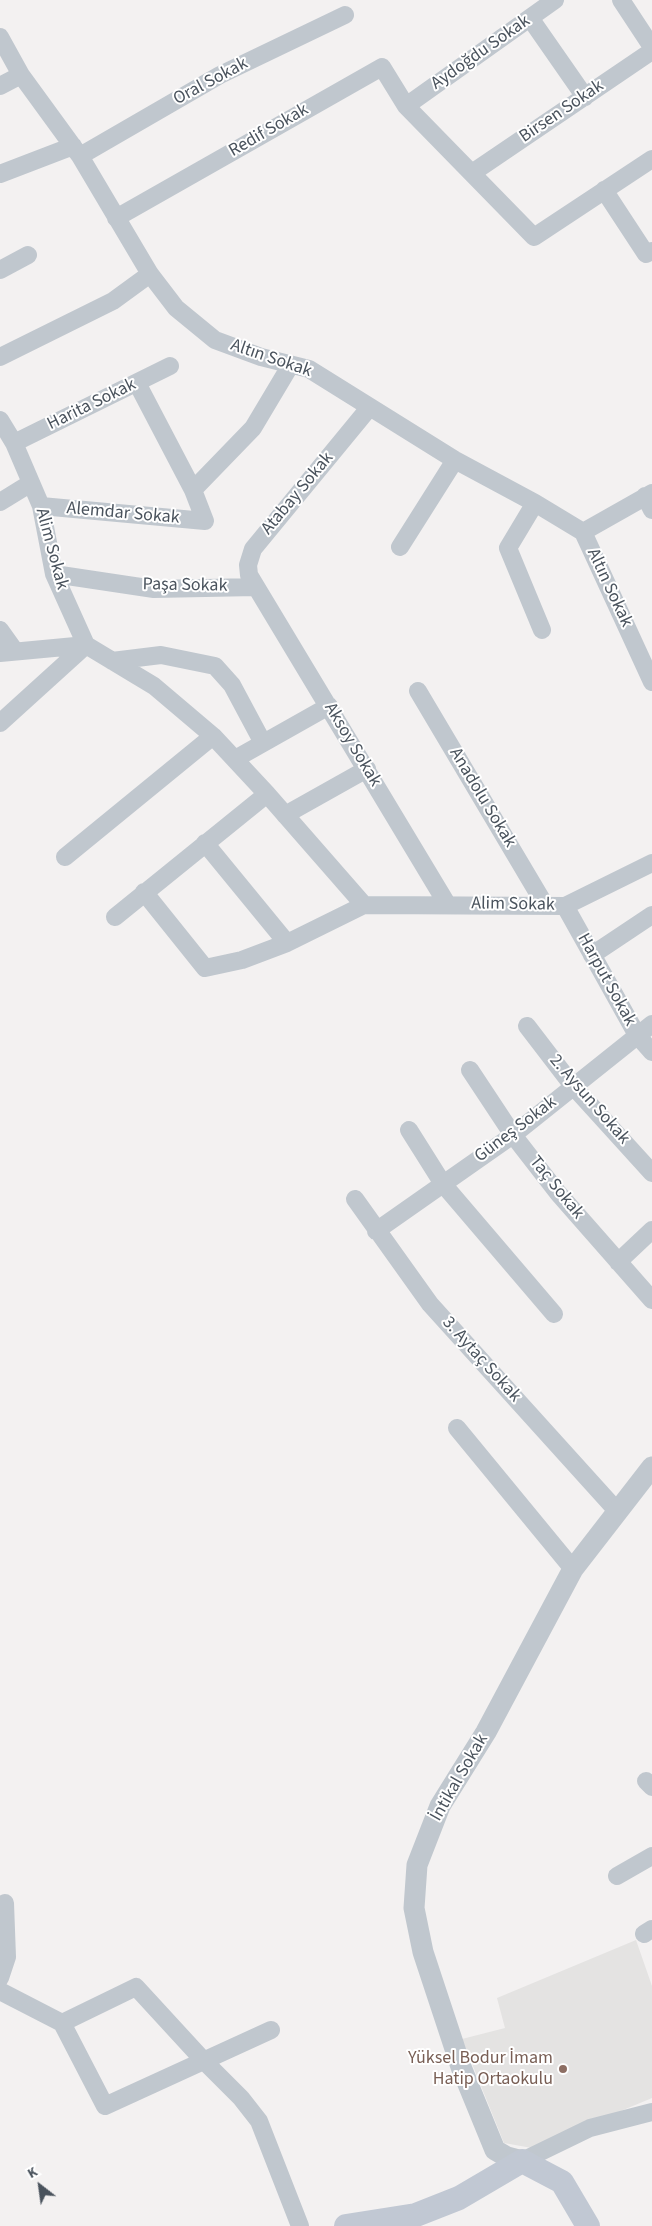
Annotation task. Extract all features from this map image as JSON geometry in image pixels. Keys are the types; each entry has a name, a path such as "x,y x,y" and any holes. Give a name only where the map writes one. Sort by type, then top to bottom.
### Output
{"main road":[{"path":"346,2226 420,2220 522,2161 562,2182 588,2226"}],"street":[{"name":"Aydoğdu Sokak","path":"406,106 555,0"},
{"path":"621,0 652,47"},
{"name":"Oral Sokak","path":"0,174 76,151 220,76 345,15"},
{"path":"530,18 585,97"},
{"name":"Altın Sokak","path":"0,37 21,75 76,151 150,274 176,308 215,340 261,358 309,369 455,460 535,503 583,532 652,682"},
{"name":"Birsen Sokak","path":"472,173 652,51"},
{"name":"Redif Sokak","path":"116,218 382,67 406,106"},
{"path":"0,86 21,75"},
{"path":"406,106 534,237 652,159"},
{"path":"604,190 646,254 652,251"},
{"path":"0,270 28,255"},
{"path":"0,357 113,301 150,274"},
{"name":"Harita Sokak","path":"14,443 170,366"},
{"path":"137,383 193,490 253,428 290,366"},
{"name":"Atabay Sokak","path":"256,587 250,575 248,565 253,549 370,408"},
{"name":"Alim Sokak","path":"0,420 14,443 41,506 54,574 86,645"},
{"path":"400,547 455,460"},
{"path":"0,502 31,484"},
{"name":"Alemdar Sokak","path":"41,506 205,521 193,490"},
{"path":"583,532 650,500"},
{"path":"535,503 508,548 542,630"},
{"name":"Paşa Sokak","path":"54,574 154,589 256,587"},
{"name":"Aksoy Sokak","path":"256,587 447,904"},
{"path":"0,630 7,652 86,645 154,686 213,736 267,794 364,905"},
{"path":"0,723 86,645"},
{"path":"112,661 161,655 215,666 232,685 263,743"},
{"name":"Anadolu Sokak","path":"418,692 545,905"},
{"path":"235,759 329,706"},
{"path":"65,857 213,736"},
{"path":"285,815 367,769"},
{"path":"115,917 267,794"},
{"path":"205,843 287,943"},
{"name":"Alim Sokak","path":"144,892 204,968 242,960 287,943 364,905 565,906 652,863"},
{"name":"Harput Sokak","path":"565,906 637,1036 652,1052"},
{"path":"592,955 652,915"},
{"name":"Güneş Sokak","path":"376,1230 513,1135 652,1024"},
{"name":"2. Aysun Sokak","path":"527,1026 574,1086 652,1173"},
{"name":"Taç Sokak","path":"470,1070 513,1135 558,1193 652,1300"},
{"path":"408,1130 443,1184 554,1314"},
{"name":"3. Aytaç Sokak","path":"355,1199 430,1304 618,1512"},
{"path":"618,1262 652,1230"},
{"path":"457,1428 573,1569"},
{"name":"İntikal Sokak","path":"522,2161 506,2158 496,2150 461,2068 442,2015 423,1952 414,1908 417,1865 440,1806 486,1732 573,1569 652,1467"},
{"path":"617,1876 652,1856"},
{"path":"0,1978 7,1957 5,1903"},
{"path":"62,2023 136,1987 241,2098 259,2121 300,2226"},
{"path":"0,1991 62,2023 105,2106 271,2030"},
{"path":"522,2161 590,2128 652,2112"}],"shaded area":[{"name":"Yüksel Bodur İmam Hatip Ortaokulu","path":"636,1940 652,1986 652,2098 532,2148 504,2143 462,2039 505,2028 497,1998"}],"place":[{"name":"Yüksel Bodur İmam Hatip Ortaokulu","path":"563,2069"}]}
